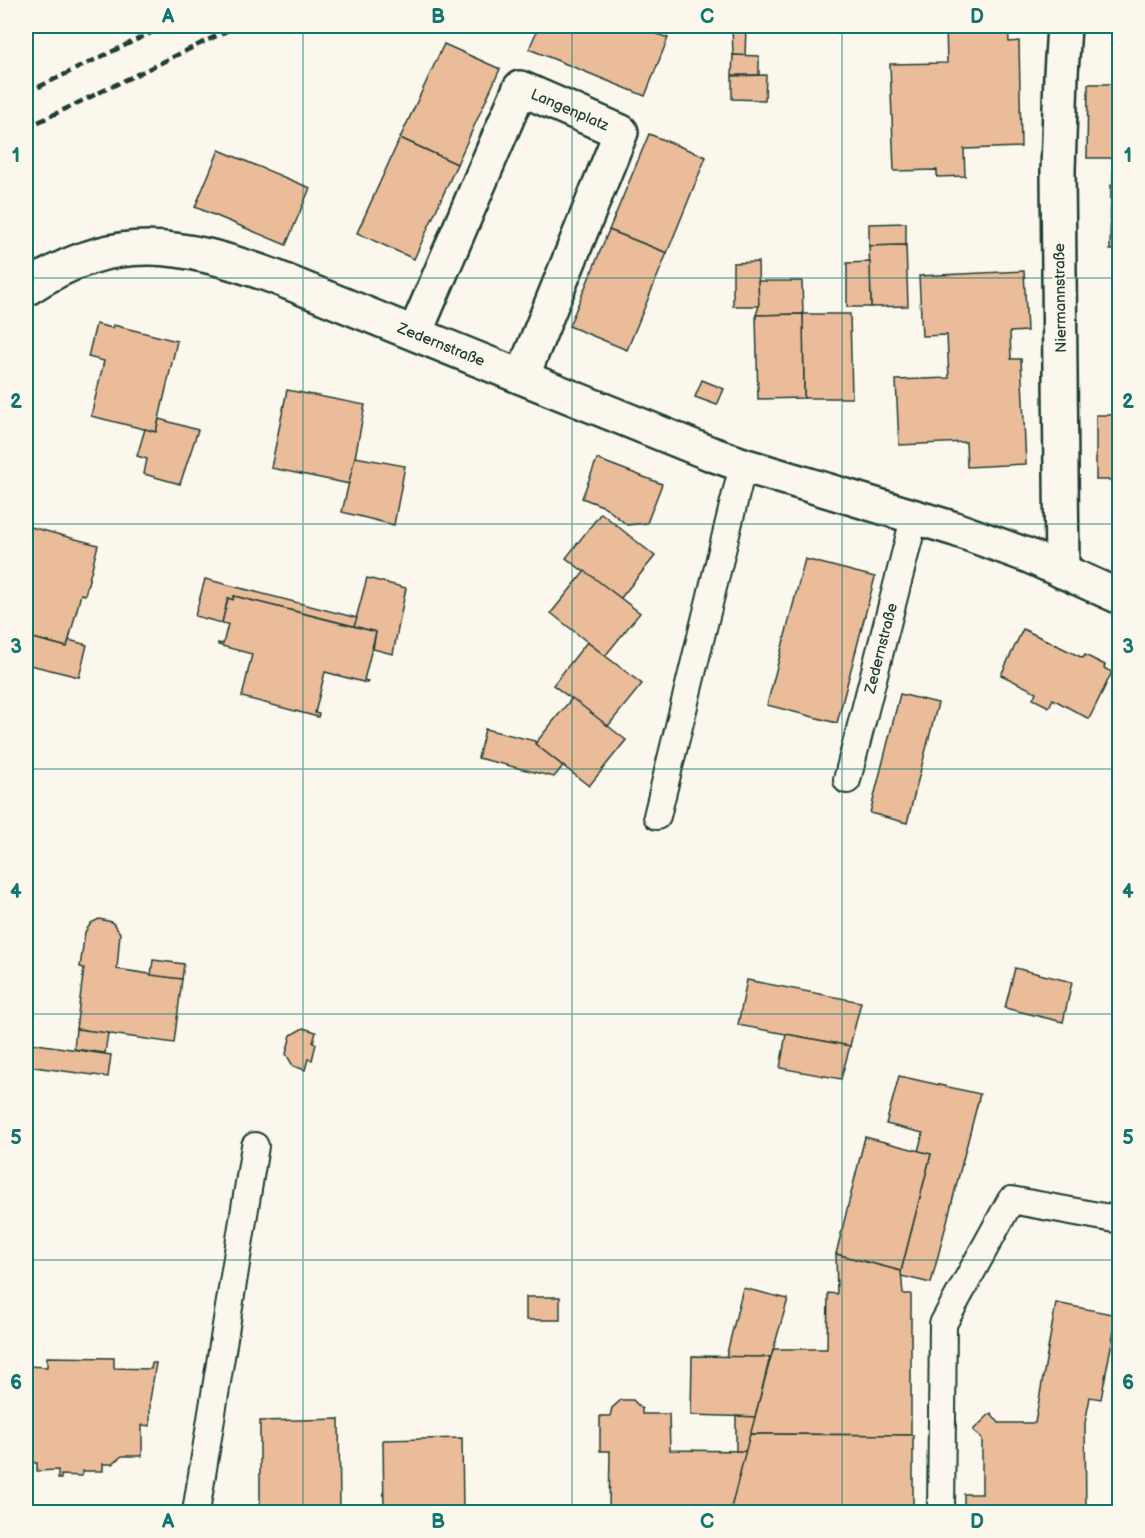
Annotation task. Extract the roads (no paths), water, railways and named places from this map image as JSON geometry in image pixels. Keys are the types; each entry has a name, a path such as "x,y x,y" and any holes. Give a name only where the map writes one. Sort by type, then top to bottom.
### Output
{"street":[{"name":"Niermannstraße","path":"1062,571 1059,159 1064,26"},
{"name":"Langenplatz","path":"415,333 520,88 621,132 522,377"},
{"name":"Zedernstraße","path":"26,289 42,278 73,263 101,253 135,247 186,250 237,264 743,465 915,515 993,542 1119,597"}],"lane":[{"path":"657,816 743,465"},
{"name":"Zedernstraße","path":"848,780 915,515"},
{"path":"196,1512 255,1146"},
{"path":"941,1512 943,1324 1011,1200 1119,1220"}],"railway":[{"path":"26,93 165,26"},
{"path":"26,128 237,26"}]}
